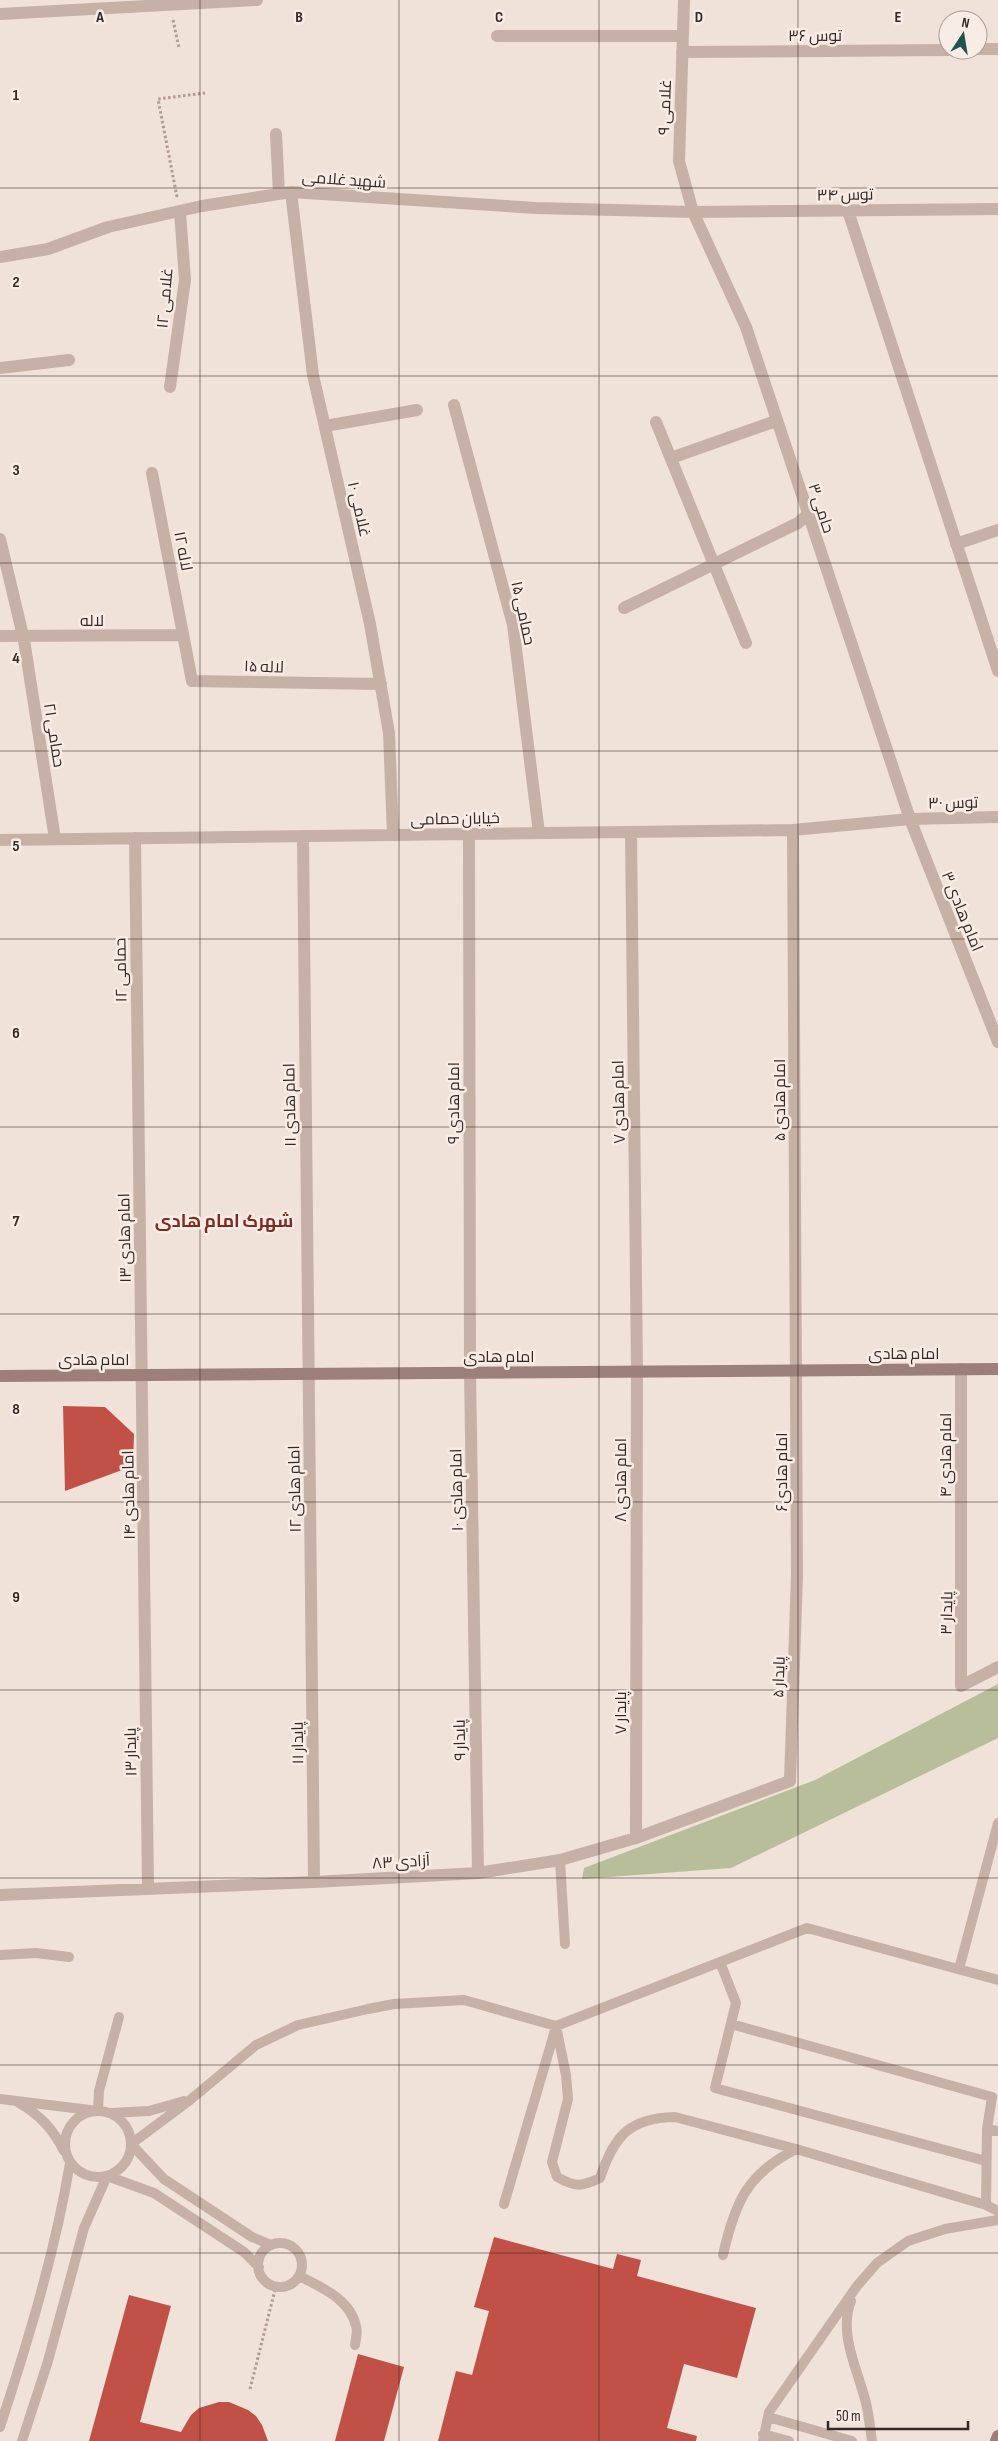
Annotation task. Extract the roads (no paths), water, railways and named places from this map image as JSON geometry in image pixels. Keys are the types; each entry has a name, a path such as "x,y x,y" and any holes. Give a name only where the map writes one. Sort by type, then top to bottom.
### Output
{"main road":[{"name":"امام هادی","path":"0,1376 998,1368"},
{"path":"996,2441 998,2436"}],"street":[{"path":"0,14 257,0"},
{"name":"غلامی ۹","path":"684,0 679,162 693,212"},
{"path":"497,36 683,36"},
{"name":"توس ۳۶","path":"682,52 938,50"},
{"name":"غلامی ۱۰","path":"276,134 313,375 370,624 381,684 389,733 393,835"},
{"name":"شهید غلامی","path":"0,257 48,249 108,226 202,206 285,193 536,208 693,212"},
{"name":"توس ۳۴","path":"693,212 998,209"},
{"path":"848,211 998,671"},
{"name":"غلامی ۱۲","path":"170,387 185,280 180,212"},
{"name":"حامی ۳","path":"693,212 746,327 807,515 910,819"},
{"path":"0,368 69,360"},
{"name":"حمامی ۱۵","path":"454,405 513,625 539,833"},
{"path":"324,426 417,410"},
{"path":"671,458 776,421"},
{"path":"656,422 746,643"},
{"name":"لاله ۱۲","path":"152,473 183,635"},
{"path":"624,608 798,523 807,515"},
{"path":"956,544 998,530"},
{"name":"حمامی ۲۱","path":"0,539 23,636 55,839"},
{"name":"لاله ۱۵","path":"183,635 192,681 381,684"},
{"name":"لاله","path":"0,636 183,635"},
{"name":"توس ۳۰","path":"910,819 998,817"},
{"name":"خیابان حمامی","path":"0,840 793,830 910,819"},
{"name":"امام هادی ۳","path":"910,819 998,1042"},
{"name":"امام هادی ۵","path":"793,830 798,1370"},
{"name":"امام هادی ۷","path":"631,832 637,1371"},
{"name":"امام هادی ۹","path":"469,834 470,1372"},
{"name":"امام هادی ۱۱","path":"303,836 308,1374"},
{"name":"حمامی ۱۲","path":"135,838 138,1101"},
{"name":"امام هادی ۱۳","path":"138,1101 143,1375"},
{"name":"امام هادی ۴","path":"961,1369 962,1541"},
{"name":"امام هادی۶","path":"797,1575 798,1370"},
{"name":"امام هادی ۸","path":"636,1588 637,1371"},
{"name":"امام هادی ۱۰","path":"470,1372 474,1606"},
{"name":"امام هادی ۱۲","path":"308,1374 311,1604"},
{"name":"امام هادی ۱۴","path":"143,1375 145,1614"},
{"name":"پایدار ۳","path":"962,1541 961,1686 998,1667"},
{"name":"پایدار ۵","path":"790,1781 797,1575"},
{"name":"پایدار ۷","path":"636,1588 636,1838"},
{"name":"پایدار ۱۱","path":"311,1604 314,1882"},
{"name":"پایدار ۹","path":"474,1606 478,1873"},
{"name":"پایدار ۱۳","path":"145,1614 148,1889"},
{"name":"آزادی ۸۳","path":"0,1895 478,1873 560,1860 636,1838 790,1781"}],"lane":[{"path":"959,1969 998,1823"},
{"path":"560,1860 565,1944"},
{"path":"22,2441 48,2361 84,2228 107,2176 124,2164 131,2144 190,2100 256,2045 298,2026 394,2004 464,2000 556,2026 807,1928 998,1980"},
{"path":"0,1955 36,1953 69,1957"},
{"path":"720,1962 736,2003 715,2088 986,2161"},
{"path":"103,2112 99,2091 119,2017"},
{"path":"731,2024 992,2097 987,2129 986,2205"},
{"path":"556,2026 566,2075 568,2099 552,2162 557,2177 570,2184 584,2186 600,2178 607,2157 618,2138 635,2126 655,2118 675,2117 986,2205 998,2212"},
{"path":"504,2204 556,2026"},
{"path":"0,2099 103,2112 118,2117 125,2125 131,2144 164,2179 252,2237 272,2245"},
{"path":"0,2427 24,2354 60,2219 68,2158 65,2138 71,2124 79,2116 103,2112 149,2111 190,2100"},
{"path":"16,2101 37,2114 54,2132 68,2158 86,2175 107,2176 154,2193 244,2252 258,2267 264,2279 276,2286 289,2285 299,2276 302,2262 297,2250 285,2243 272,2245 261,2254 258,2267"},
{"path":"987,2129 998,2131"},
{"path":"723,2255 731,2221 753,2180 773,2161 796,2150"},
{"path":"789,2441 763,2437 768,2417 857,2286 877,2263 908,2242 945,2229 998,2220"},
{"path":"299,2276 330,2292 348,2308 357,2326 355,2345"},
{"path":"857,2286 847,2311 848,2338 866,2404 872,2441"},
{"path":"768,2417 852,2441"}],"district":[{"name":"شهرک امام هادی","path":"224,1221"}]}
